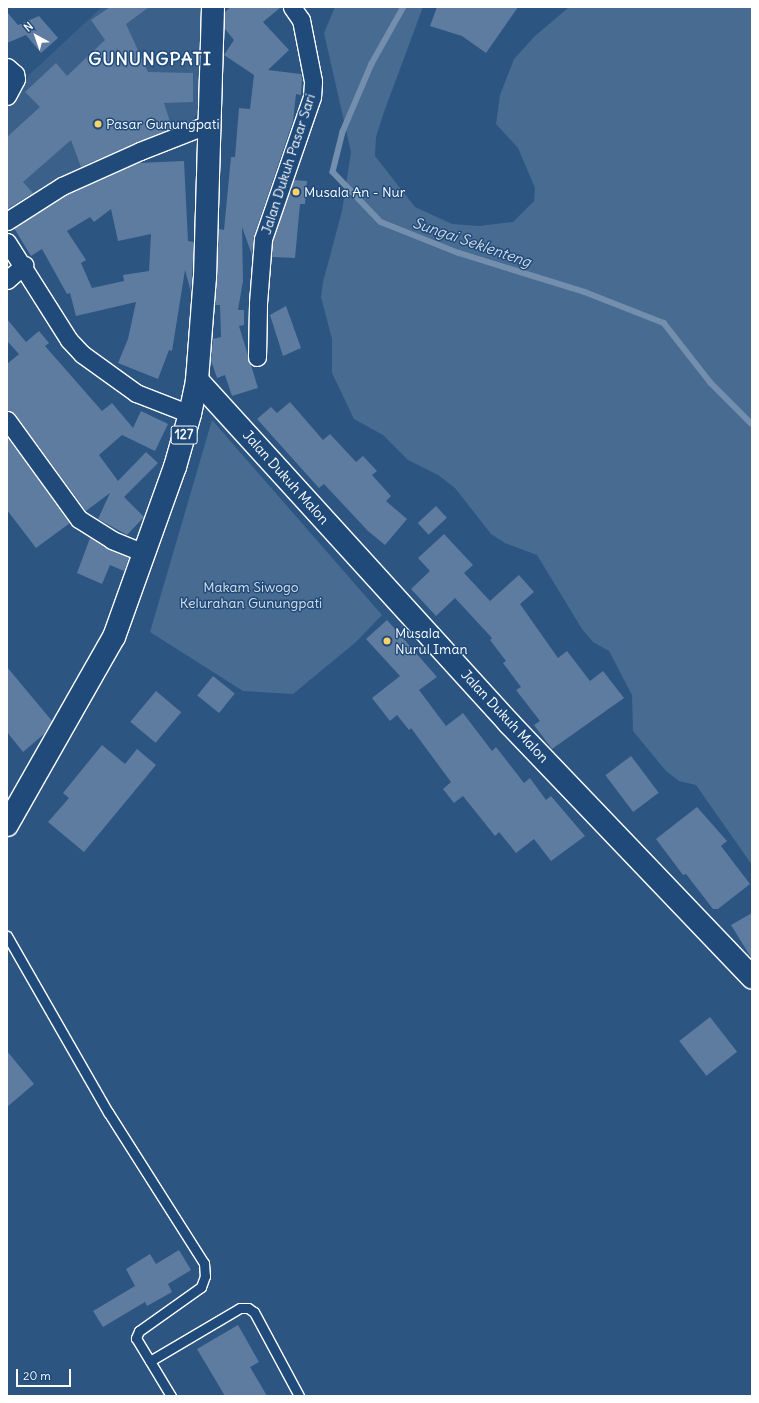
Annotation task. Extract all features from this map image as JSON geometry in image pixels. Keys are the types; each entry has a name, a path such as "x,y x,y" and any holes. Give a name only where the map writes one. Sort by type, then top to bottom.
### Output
{"main road":[{"name":"127","path":"7,825 114,637 144,553 190,414 197,380 205,277 213,7"},
{"name":"Jalan Dukuh Malon","path":"197,380 509,723 752,978"}],"street":[{"name":"Jalan Dukuh Pasar Sari","path":"257,357 263,239 312,97 313,81 301,20 292,7"},
{"path":"7,67 15,74 16,80 7,96"},
{"path":"7,221 62,186 209,124"},
{"path":"8,244 24,265 69,340 82,354 136,393 190,414"},
{"path":"7,280 24,265"},
{"path":"7,420 79,519 112,540 144,553"}],"lane":[{"path":"7,936 108,1112 204,1264 205,1276 201,1287 139,1331 136,1338 171,1396"},
{"path":"150,1361 240,1308 248,1308 254,1312 299,1396"}],"shaded area":[{"name":"Pasar Gunungpati","path":"102,7 204,7 202,106 180,138 7,218 7,109 30,74"}],"green space":[{"path":"335,7 423,7 384,112 376,137 375,156 415,207 452,224 479,226 513,222 534,201 535,188 518,148 496,124 500,95 514,59 535,36 568,8 752,7 752,865 696,785 679,781 666,771 633,731 632,695 609,651 593,642 582,629 537,555 505,543 491,534 455,488 438,475 408,460 383,435 354,419 332,373 332,339 321,297 323,282 342,211 351,152 324,33"},
{"name":"Makam Siwogo Kelurahan Gunungpati","path":"212,420 382,615 356,642 293,694 243,691 150,632"}],"building":[{"path":"110,7 149,7 126,24 148,72 193,73 193,102 164,103 172,128 81,167 71,140 23,182 33,193 7,209 7,137 40,107 25,92 56,63 67,76 105,40 91,20"},
{"path":"231,7 281,7 263,22 289,50 268,70 301,74 302,79 301,95 296,94 293,121 254,236 252,255 242,227 243,281 238,310 244,310 244,325 239,326 258,388 232,396 225,375 217,378 211,360 213,339 221,337 220,305 215,305 219,229 224,230 231,157 235,157 239,108 250,109 254,75 224,55 234,40 225,29 225,12"},
{"path":"437,7 518,7 486,53 462,36 430,26"},
{"path":"7,12 18,25 39,16 58,38 41,53 26,35 7,43"},
{"path":"184,161 188,241 194,242 191,292 185,270 172,351 169,350 158,379 118,363 128,339 136,302 76,316 70,293 67,294 42,249 31,256 14,228 67,195 138,163","holes":["111,209 118,241 151,234 149,271 123,275 124,281 92,288 81,263 86,260 67,231 90,217 94,222"]},
{"path":"294,180 307,181 305,204 300,204 295,258 272,257 273,241"},
{"path":"286,306 301,348 283,356 270,315"},
{"path":"7,319 26,342 39,331 49,343 45,346 102,411 112,403 133,428 141,411 168,424 155,451 122,435 99,455 118,481 146,452 158,463 124,497 144,517 127,535 98,519 110,493 86,511 15,414 7,410 7,364 19,354 7,341"},
{"path":"290,402 323,440 330,434 356,462 363,456 377,471 372,475 391,496 386,501 407,519 385,545 368,531 324,484 319,488 257,419 271,407 277,413"},
{"path":"7,437 70,523 36,548 7,510"},
{"path":"436,506 447,518 429,535 418,523"},
{"path":"444,534 473,565 464,573 490,601 519,575 534,592 520,604 558,658 567,651 590,681 603,671 624,698 552,749 534,725 540,721 516,690 521,687 503,663 506,661 490,640 492,638 455,598 436,616 411,589 430,571 418,558"},
{"path":"90,538 108,549 129,558 124,571 110,565 102,584 77,573"},
{"path":"387,620 437,677 419,690 446,726 463,713 492,751 496,747 524,783 530,778 546,800 551,796 585,836 551,861 534,839 516,853 499,832 495,836 463,796 454,803 443,789 451,782 411,728 409,730 397,715 390,721 372,698 400,676 366,639"},
{"path":"7,667 52,721 44,734 23,752 7,732"},
{"path":"213,676 235,694 219,713 197,695"},
{"path":"156,691 181,712 156,743 130,722"},
{"path":"102,745 125,764 137,749 156,765 84,852 48,822 69,798 63,793"},
{"path":"631,756 659,793 633,812 605,775"},
{"path":"697,807 727,841 721,846 750,884 718,909 713,909 686,874 683,875 656,839"},
{"path":"752,913 752,959 731,925"},
{"path":"710,1017 737,1052 706,1076 679,1041"},
{"path":"7,1051 34,1084 7,1107"},
{"path":"179,1250 191,1270 168,1284 172,1292 147,1306 145,1302 103,1327 93,1311 135,1286 126,1269 150,1254 156,1264"},
{"path":"238,1325 259,1362 250,1367 267,1396 225,1396 197,1349"}],"waterway":[{"name":"Sungai Seklenteng","path":"404,7 372,64 343,132 333,172 381,222 459,253 585,292 664,323 711,383 752,424"}],"place":[{"name":"Pasar Gunungpati","path":"98,124"},
{"name":"Musala An - Nur","path":"296,192"},
{"name":"Musala Nurul Iman","path":"387,641"}],"district":[{"name":"GUNUNGPATI","path":"150,59"}]}
